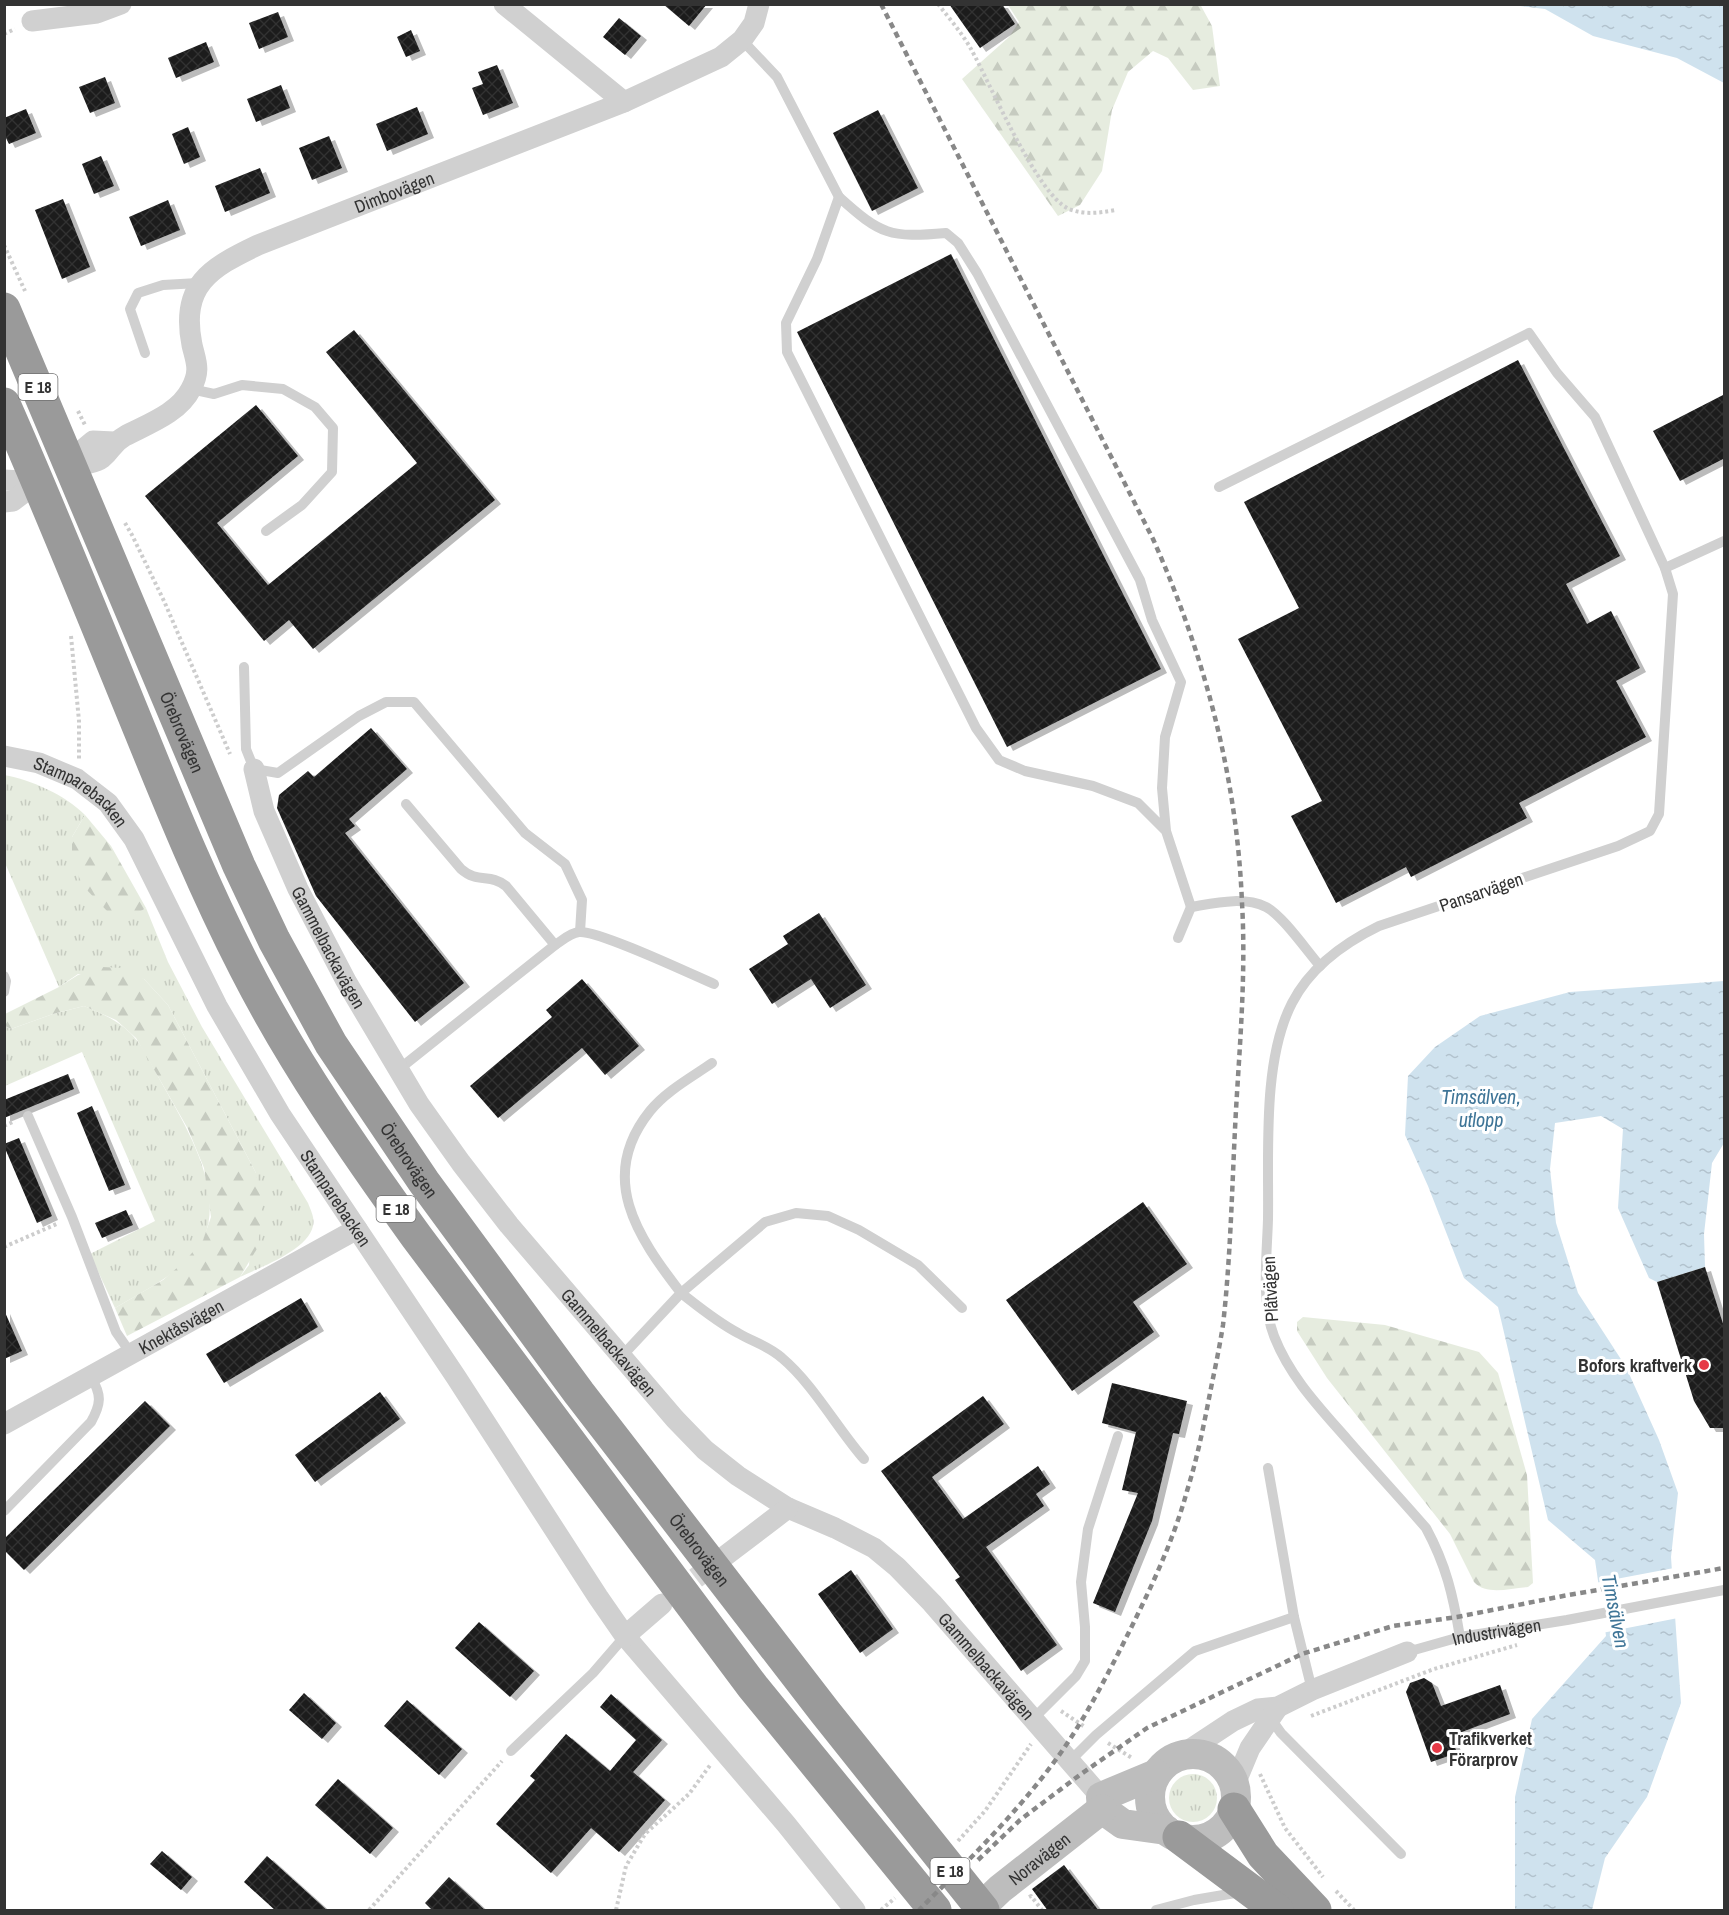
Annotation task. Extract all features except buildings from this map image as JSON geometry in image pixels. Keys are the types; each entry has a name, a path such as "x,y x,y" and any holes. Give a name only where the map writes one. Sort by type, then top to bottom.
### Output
{"highway":[{"name":"Örebrovägen","path":"4,309 239,866 274,940 331,1044 418,1173 579,1393 918,1831 983,1911"},
{"name":"Örebrovägen","path":"4,404 166,795 207,888 245,968 287,1044 367,1168 753,1687 935,1911"},
{"path":"38,482 71,465"},
{"path":"1242,1787 1263,1855 1269,1889"},
{"path":"1172,1834 1269,1889 1324,1899"}],"street":[{"path":"32,21 88,14 121,4"},
{"path":"504,4 624,102"},
{"name":"Dimbovägen","path":"198,284 223,262 258,246 624,102 721,57 742,40 754,23 759,4"},
{"path":"71,465 87,464 102,458 114,442 174,410 191,389 198,364 192,344 190,312 198,284"},
{"path":"4,480 38,482"},
{"path":"4,502 13,501 38,482"},
{"name":"Stamparebacken","path":"4,756 39,762 77,779 108,803 134,839 233,1034 280,1114 625,1636 786,1824 855,1911"},
{"name":"Gammelbackavägen","path":"254,770 264,811 298,889 346,981 398,1070 461,1163 566,1294 705,1450 738,1476 788,1508 874,1548 897,1567 932,1603 1070,1761 1102,1803"},
{"name":"Knektåsvägen","path":"4,1424 357,1229"},
{"path":"725,1556 788,1508"},
{"path":"625,1636 662,1604"},
{"name":"Industrivägen","path":"1242,1787 1250,1748 1277,1720 1312,1690 1407,1652"},
{"name":"Industrivägen","path":"1180,1756 1233,1721 1258,1709 1277,1720"},
{"path":"1102,1803 1123,1824 1172,1834 1202,1839 1215,1833 1226,1823 1242,1787 1217,1762 1203,1755 1180,1756 1166,1763 1148,1766 1152,1811 1172,1834"},
{"name":"Noravägen","path":"978,1911 1000,1889 1148,1766"}],"lane":[{"path":"742,40 777,76 840,196 867,222 892,234 917,236 946,233 958,243 977,273 1140,580 1152,620 1181,681 1165,738 1162,788 1166,831 1191,907 1178,938"},
{"path":"840,196 817,259 786,323 787,352 976,728 999,760 1025,771 1093,786 1138,804 1166,831"},
{"path":"145,353 130,309 138,293 163,285 198,284"},
{"path":"1219,487 1529,333 1557,373 1595,417 1665,568 1725,541"},
{"path":"191,389 214,394 242,385 283,389 315,407 333,428 332,472 302,505 266,531"},
{"name":"Pansarvägen","path":"1320,966 1343,946 1379,927 1618,846 1650,831 1659,814 1673,594 1665,568"},
{"path":"244,666 246,749 254,770 278,773 359,716 386,702 414,702 525,833 565,864 582,900 580,932"},
{"path":"406,804 469,876 476,879 499,880 506,886 555,945"},
{"path":"1191,907 1225,901 1250,903 1266,908 1279,917 1320,966"},
{"path":"398,1070 555,945 570,935 580,932 604,938 714,984"},
{"name":"Plåtvägen","path":"1320,966 1292,1003 1276,1050 1272,1076 1269,1136 1267,1309 1273,1334 1297,1381 1426,1528 1440,1555 1449,1580 1460,1637"},
{"path":"4,976 6,981 4,992"},
{"path":"712,1063 677,1087 651,1110 633,1137 625,1164 626,1198 639,1232 662,1269 681,1293 738,1334 766,1346 782,1358 810,1388 864,1459"},
{"path":"28,1116 72,1217 116,1332 132,1355"},
{"path":"622,1356 681,1293 765,1222 796,1213 828,1216 859,1230 918,1265 962,1308"},
{"path":"4,1511 91,1422 99,1407 96,1386 91,1377"},
{"path":"1037,1725 1040,1712 1076,1676 1085,1661 1081,1582 1088,1529 1118,1436"},
{"path":"1268,1468 1294,1617 1312,1690"},
{"name":"Industrivägen","path":"1407,1652 1460,1637 1568,1620 1725,1590"},
{"path":"1070,1761 1096,1735 1195,1651 1294,1617"},
{"path":"511,1751 593,1673 625,1636"},
{"path":"1277,1720 1401,1854"},
{"path":"1156,1911 1194,1900 1269,1889"}],"path":[{"path":"938,4 970,47 1009,125 1052,194 1068,209 1093,214 1115,210"},
{"path":"121,517 164,601 234,762 254,770"},
{"path":"70,632 79,721 77,779"},
{"path":"4,1247 72,1217"},
{"path":"1277,1720 1310,1716 1434,1669 1527,1642"},
{"path":"968,1833 986,1811 1037,1725 1052,1713 1058,1711 1065,1713 1123,1754 1148,1766"},
{"path":"616,1911 626,1866 645,1834 689,1794 721,1749"},
{"path":"369,1911 511,1751"},
{"path":"1242,1787 1272,1801 1285,1828 1325,1879"},
{"path":"1024,1900 1031,1896 1042,1911"},
{"path":"1324,1899 1354,1911"}],"green space":[{"path":"1200,4 1212,26 1220,86 1193,90 1168,58 1153,51 1128,72 1112,110 1102,171 1080,205 1058,216 962,79 1009,37 1019,22 1008,5"},
{"path":"4,775 48,789 85,815 72,837 131,916 146,908 168,962 202,1027 308,1203 313,1217 313,1226 309,1235 282,1257 240,1277 249,1265 256,1173 168,1005 144,979 78,974 59,987 5,863"},
{"path":"85,815 111,846 146,908 131,917 108,912 84,887 72,863 72,837"},
{"path":"102,967 122,968 144,979 168,1005 256,1173 262,1206 258,1247 240,1277 127,1336 115,1308 163,1280 185,1261 203,1240 211,1217 204,1168 188,1129 136,1038 116,1020 84,1006 11,1029 5,1026 5,1014 78,975"},
{"path":"84,1006 117,1022 129,1031 142,1047 199,1156 206,1177 209,1198 209,1219 204,1238 198,1249 165,1278 115,1308 90,1254 155,1221 82,1052 5,1086 4,1026 11,1029"},
{"path":"1303,1317 1385,1325 1479,1352 1498,1373 1527,1475 1533,1583 1528,1587 1492,1590 1485,1589 1474,1582 1450,1534 1327,1378 1297,1331 1297,1322"},
{"path":"1188,1774 1198,1774 1213,1784 1217,1798 1216,1807 1207,1818 1198,1822 1188,1822 1173,1812 1169,1803 1169,1793 1179,1778"}],"water":[{"path":"1512,5 1724,5 1724,83 1677,58 1593,36 1545,9"},
{"path":"1724,981 1724,1143 1712,1163 1704,1234 1705,1267 1657,1282 1649,1278 1618,1208 1623,1129 1601,1116 1555,1123 1550,1169 1556,1223 1578,1293 1626,1367 1659,1440 1678,1493 1671,1557 1681,1703 1647,1797 1605,1858 1592,1910 1515,1910 1515,1797 1532,1719 1606,1636 1595,1560 1548,1520 1498,1307 1464,1278 1428,1186 1405,1135 1408,1076 1435,1047 1480,1016 1570,992"}],"pier":[{"path":"1674,1568 1678,1618 1602,1633 1595,1583"}],"tunnel":[{"path":"671,1597 722,1558"}],"railway":[{"path":"881,4 1153,539 1171,582 1202,671 1225,762 1239,856 1243,929 1241,1032 1226,1298 1223,1325 1201,1437 1181,1511 1166,1552 1140,1610 1070,1739 1030,1793 919,1910"},
{"path":"978,1860 1020,1820 1147,1728 1302,1654 1393,1626 1457,1617 1724,1568"}],"place":[{"name":"Bofors kraftverk","path":"1704,1365"},
{"name":"Trafikverket Förarprov","path":"1437,1748"}],"water label":[{"name":"Timsälven, utlopp","path":"1481,1108"},
{"name":"Timsälven","path":"1616,1611"}]}
